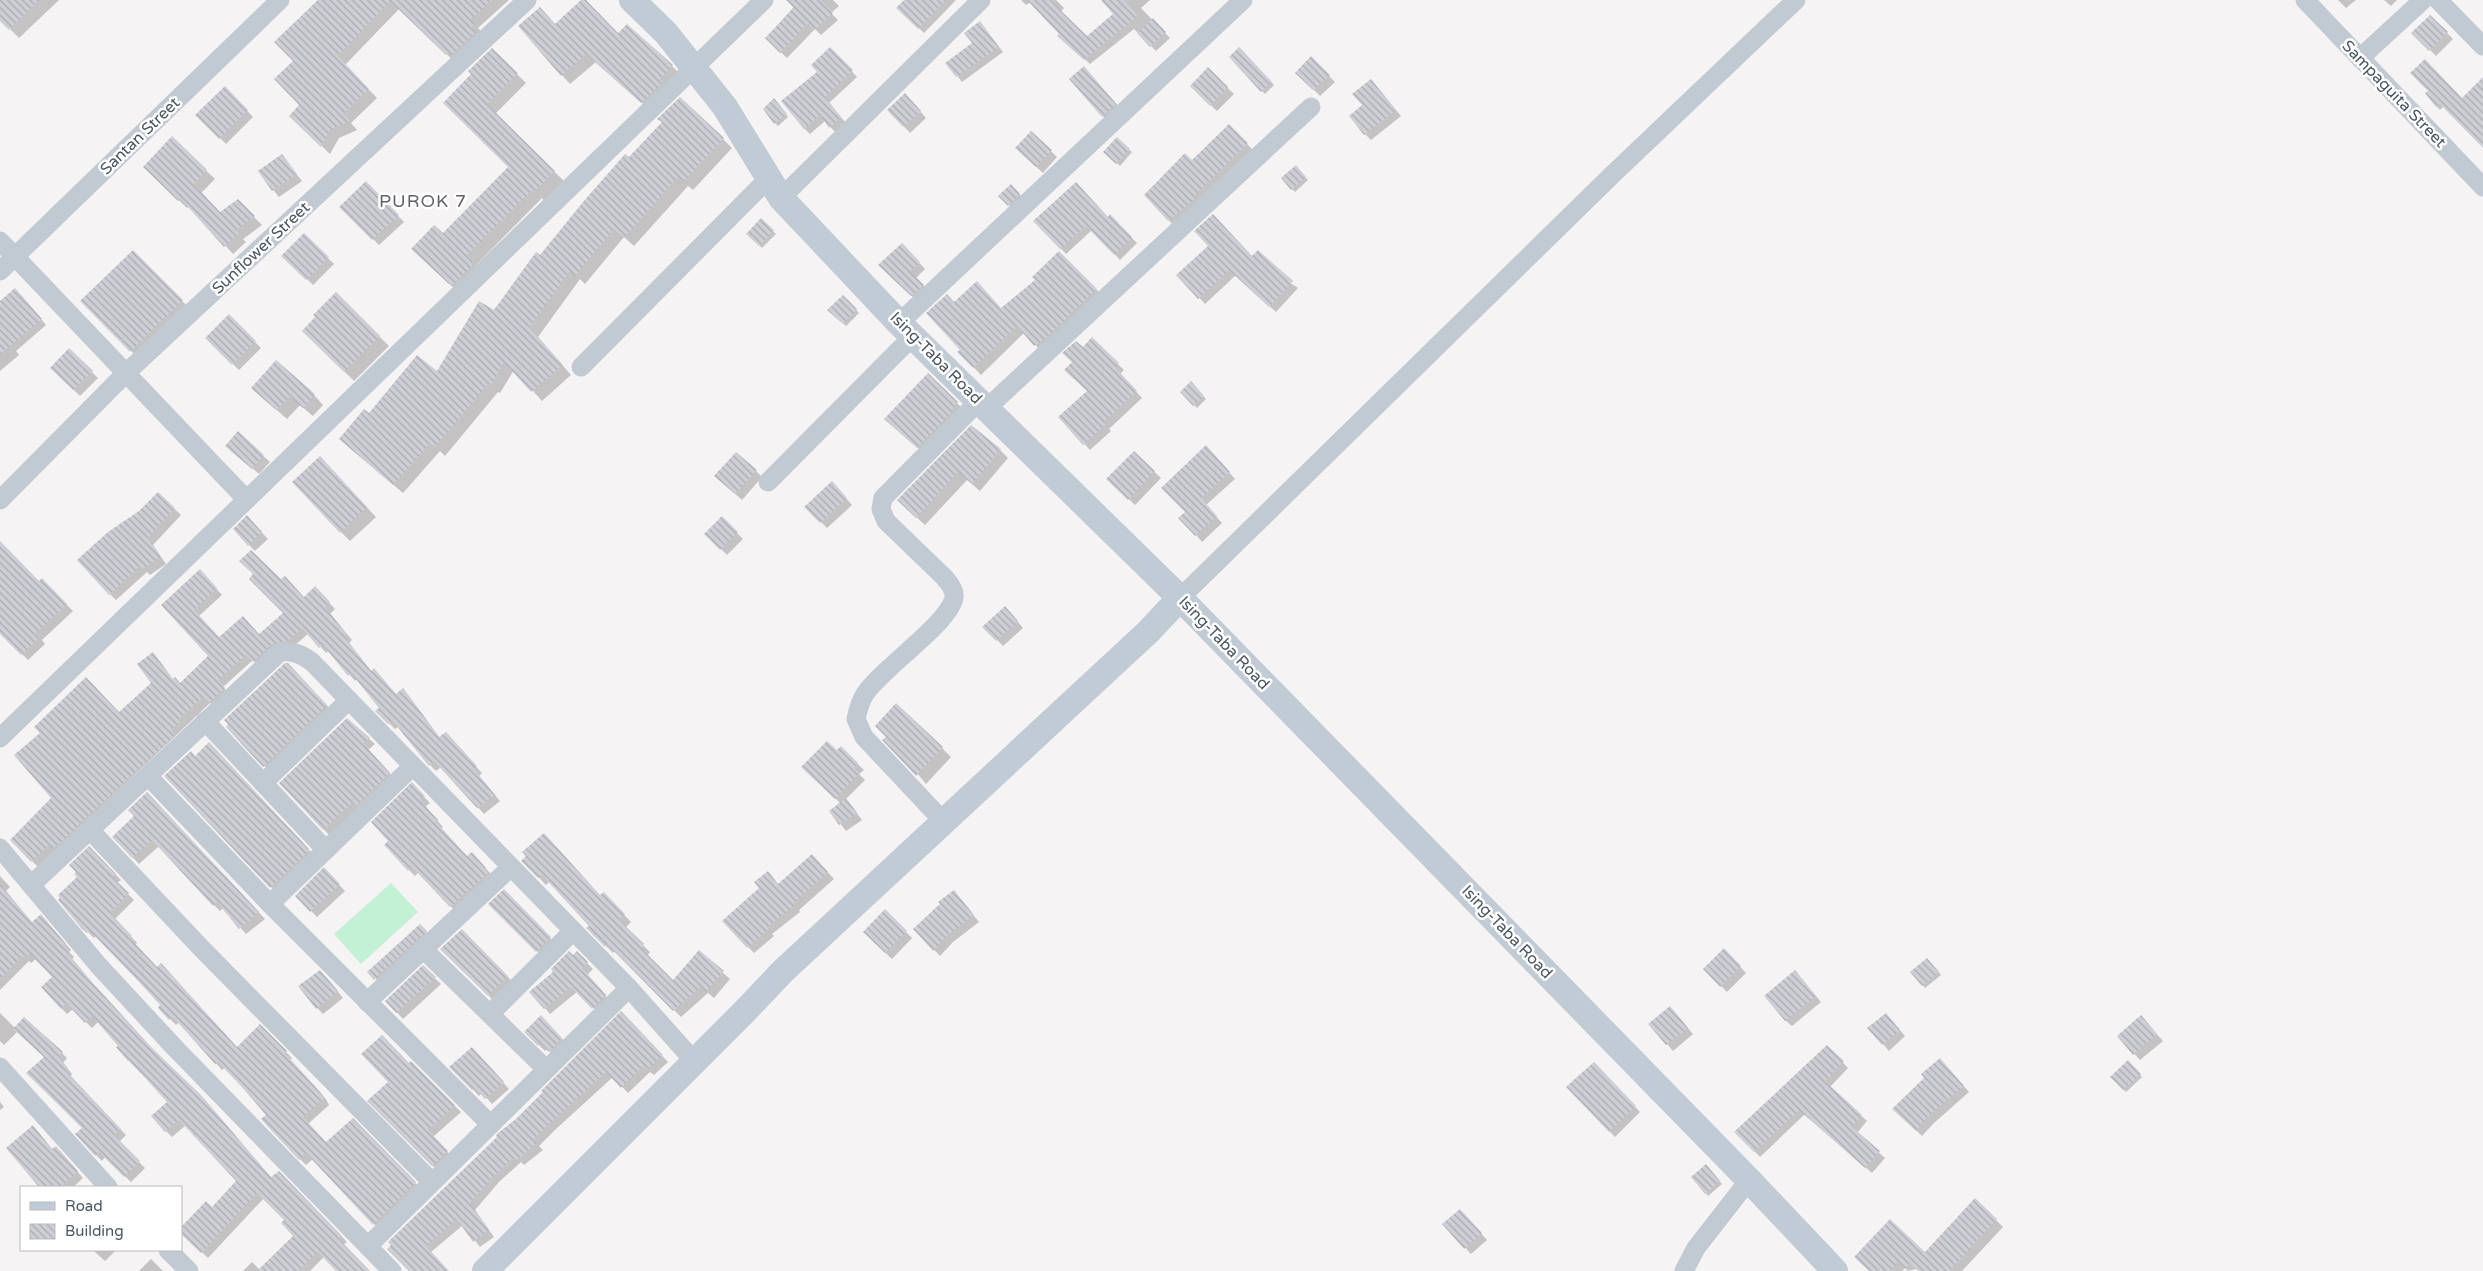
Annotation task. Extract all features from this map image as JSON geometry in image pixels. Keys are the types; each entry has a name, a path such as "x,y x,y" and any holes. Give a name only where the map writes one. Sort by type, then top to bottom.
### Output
{"street":[{"name":"Santan Street","path":"0,271 280,0"},
{"name":"Sunflower Street","path":"0,500 126,373 528,0"},
{"name":"Ising-Taba Road","path":"632,0 666,33 725,107 774,188 906,329 1180,598 1749,1180 1835,1271"},
{"path":"0,738 764,0"},
{"path":"581,367 774,188 982,0"},
{"path":"768,482 906,329 1243,0"},
{"path":"485,1271 783,971 1148,632 1180,598 1612,175 1796,0"},
{"name":"Sampaguita Street","path":"2305,0 2483,187"},
{"path":"2360,58 2423,0"},
{"path":"2438,0 2483,46"},
{"path":"944,822 864,737 856,719 866,693 938,622 951,607 955,596 952,586 944,577 886,521 881,509 883,498 1311,106"},
{"path":"0,241 246,499"},
{"path":"31,885 204,721 280,652 291,651 303,655 349,700 629,988 694,1061"},
{"path":"263,783 349,700"},
{"path":"204,721 326,850"},
{"path":"270,904 413,766"},
{"path":"148,776 270,904 490,1124"},
{"path":"90,830 203,950 432,1182"},
{"path":"0,848 99,966 176,1049 392,1271"},
{"path":"367,1002 511,867"},
{"path":"490,1014 573,931"},
{"path":"423,949 546,1069"},
{"path":"368,1246 629,988"},
{"path":"0,1067 107,1186"},
{"path":"1684,1271 1696,1248 1749,1180"},
{"path":"169,1251 190,1271"}],"green space":[{"path":"391,883 418,912 361,964 334,934"}],"building":[{"path":"0,0 39,0 9,30 0,21"},
{"path":"318,0 492,0 471,19 476,24 471,28 476,32 451,55 449,52 446,55 390,1 338,56 369,89 343,114 350,121 331,129 321,147 289,116 299,105 274,79 293,61 274,42"},
{"path":"581,0 586,0 618,33 627,24 673,65 660,79 663,82 641,103 586,54 561,76 518,26 540,7 555,24"},
{"path":"786,0 820,0 833,13 814,30 808,23 780,53 765,38 794,8"},
{"path":"904,0 946,0 918,29 896,8"},
{"path":"1027,0 1050,0 1087,36 1113,14 1101,0 1124,0 1138,16 1084,60 1057,36 1059,34"},
{"path":"2430,15 2448,32 2429,51 2411,33"},
{"path":"1153,18 1166,32 1150,47 1137,33"},
{"path":"980,21 999,47 956,77 945,63 972,43 964,33"},
{"path":"830,47 853,70 825,97 841,117 829,128 820,115 804,129 781,101 817,72 811,65"},
{"path":"1239,47 1272,82 1261,92 1229,57"},
{"path":"492,48 518,73 487,104 555,171 534,192 532,190 467,255 472,260 472,266 454,284 449,284 411,249 434,225 443,233 508,167 443,103 471,74 468,71"},
{"path":"1311,56 1330,75 1313,90 1295,73"},
{"path":"2425,59 2462,98 2483,77 2483,148 2440,104 2436,107 2425,93 2428,91 2410,73"},
{"path":"1084,66 1116,104 1102,117 1069,79"},
{"path":"1208,67 1228,87 1210,106 1190,86"},
{"path":"1371,79 1396,110 1364,135 1349,116 1362,105 1352,94"},
{"path":"225,86 248,110 219,139 195,115"},
{"path":"905,93 921,111 903,127 887,110"},
{"path":"680,97 724,138 683,182 678,177 624,238 614,229 575,276 570,271 529,327 563,365 531,392 504,362 491,385 488,384 435,447 430,443 393,485 339,439 364,409 369,413 417,355 437,371 479,301 494,310 536,252 540,255 625,154 629,157 662,122 657,119"},
{"path":"774,98 787,114 774,124 763,109"},
{"path":"1229,124 1248,143 1195,195 1197,197 1168,221 1144,195 1185,153 1192,160"},
{"path":"1031,131 1052,150 1036,167 1015,148"},
{"path":"172,136 207,170 194,184 220,212 238,199 255,216 236,230 239,233 224,247 180,198 178,201 143,167"},
{"path":"1117,137 1130,149 1116,164 1103,152"},
{"path":"282,154 297,174 272,191 258,171"},
{"path":"1296,165 1306,177 1291,190 1281,178"},
{"path":"366,181 399,215 372,240 339,207"},
{"path":"1076,182 1108,217 1110,214 1132,237 1114,255 1086,226 1060,249 1033,221"},
{"path":"1011,184 1020,194 1008,206 998,196"},
{"path":"1213,214 1252,256 1258,250 1293,281 1269,307 1229,270 1198,299 1176,275 1208,246 1194,231"},
{"path":"761,218 774,230 759,246 746,234"},
{"path":"304,233 329,257 306,280 281,256"},
{"path":"902,243 920,262 910,271 924,285 911,296 878,265"},
{"path":"133,250 183,300 130,352 80,301"},
{"path":"1059,251 1097,289 1046,338 1034,346 1017,326 973,368 957,352 960,350 926,313 947,294 954,302 977,281 1001,308 1035,280 1032,277"},
{"path":"15,288 42,319 0,354 0,301"},
{"path":"336,292 380,336 344,372 302,331 315,317 313,315"},
{"path":"843,295 857,309 843,324 827,310"},
{"path":"229,314 256,341 232,365 205,338"},
{"path":"1092,337 1119,363 1115,367 1137,391 1083,445 1058,417 1087,391 1064,370 1072,362 1062,353 1076,341 1083,347"},
{"path":"69,348 93,371 73,390 50,368"},
{"path":"276,360 315,394 303,408 290,397 276,410 251,388"},
{"path":"928,373 958,402 952,408 954,410 917,448 884,419"},
{"path":"1191,381 1204,396 1193,406 1180,392"},
{"path":"971,425 1001,449 972,484 958,472 916,518 897,500"},
{"path":"238,431 264,455 252,469 225,446"},
{"path":"1206,445 1230,472 1201,498 1217,516 1195,536 1178,518 1185,512 1161,488"},
{"path":"1134,451 1155,471 1128,500 1106,479"},
{"path":"736,452 757,470 735,494 714,476"},
{"path":"320,456 367,507 340,533 292,482"},
{"path":"832,481 847,498 820,523 804,507"},
{"path":"158,492 175,508 147,538 161,557 142,569 140,566 109,595 77,560 108,532 139,511"},
{"path":"247,515 262,532 248,546 233,529"},
{"path":"722,516 738,532 720,550 704,534"},
{"path":"0,541 39,581 42,578 67,604 36,633 40,637 21,655 0,634"},
{"path":"251,550 281,579 285,576 304,597 315,586 330,602 325,607 347,634 344,636 371,671 374,668 396,694 403,688 439,737 446,732 477,766 474,769 495,795 477,808 434,761 429,766 392,720 388,724 375,711 379,708 351,673 348,676 323,645 319,648 302,628 288,641 272,644 253,662 246,655 218,680 225,688 209,703 203,697 178,720 180,722 171,730 175,735 53,849 49,845 31,862 10,840 51,798 14,755 40,733 34,727 86,677 119,712 151,683 137,664 153,652 173,679 175,677 180,683 208,656 161,605 200,569 217,588 194,610 219,637 243,616 259,634 283,613 249,579 253,574 239,561"},
{"path":"1005,606 1018,621 996,641 982,627"},
{"path":"285,663 288,663 327,705 263,767 226,727 228,724 224,720"},
{"path":"896,703 943,747 916,776 882,740 886,737 875,726"},
{"path":"347,718 370,738 363,743 390,773 356,806 353,802 323,830 279,783"},
{"path":"827,741 837,750 841,746 858,763 854,767 859,773 835,799 801,767"},
{"path":"209,742 308,848 309,851 270,888 164,776 191,751 195,756"},
{"path":"412,782 425,796 420,800 438,820 436,822 467,856 472,852 488,873 450,907 412,867 408,871 384,845 388,841 371,822"},
{"path":"147,792 259,912 239,929 217,902 213,906 152,840 132,858 112,837 134,816 128,810"},
{"path":"846,798 857,813 839,825 829,811"},
{"path":"544,833 600,895 604,892 625,914 619,920 644,944 641,948 673,980 699,950 724,971 706,992 700,987 673,1011 607,944 605,947 586,928 589,926 542,875 538,878 521,861 526,856 522,852"},
{"path":"89,846 116,874 112,877 129,893 110,913 157,967 161,963 237,1047 260,1024 287,1051 285,1053 320,1092 324,1098 303,1117 326,1142 353,1118 416,1182 373,1225 306,1153 299,1160 261,1119 266,1115 241,1086 218,1062 215,1064 173,1017 169,1020 158,1008 160,1005 141,984 90,931 87,933 82,929 58,900 60,898 58,895 77,877 74,874 76,872 69,865"},
{"path":"812,854 828,872 793,903 795,905 767,927 769,929 747,948 722,921 759,888 754,882 768,871 778,884"},
{"path":"324,867 340,884 310,912 295,896"},
{"path":"0,884 32,922 41,914 66,944 64,945 69,950 67,952 90,980 153,1049 201,1095 271,1177 279,1171 342,1236 338,1238 370,1271 336,1271 318,1252 298,1271 257,1271 293,1236 281,1223 284,1220 257,1193 201,1253 182,1235 182,1226 206,1201 212,1207 236,1181 179,1120 165,1132 151,1116 167,1102 128,1061 116,1047 118,1046 92,1016 85,1023 66,1003 61,1009 41,987 52,977 30,954 24,958 22,956 0,979"},
{"path":"504,889 551,937 536,952 488,904"},
{"path":"954,890 974,915 947,936 933,951 913,929 940,904 938,902"},
{"path":"885,909 907,931 885,953 863,932"},
{"path":"420,924 427,931 374,980 367,972"},
{"path":"462,929 508,976 488,996 440,949"},
{"path":"1724,948 1741,966 1720,987 1703,969"},
{"path":"569,951 573,955 577,951 588,962 582,968 606,995 592,1009 571,987 544,1009 529,992 553,972 551,969"},
{"path":"1927,958 1939,972 1922,986 1910,972"},
{"path":"423,965 436,977 396,1013 385,1001"},
{"path":"320,970 338,991 316,1009 298,986"},
{"path":"1795,970 1816,996 1785,1021 1764,996"},
{"path":"1670,1006 1688,1028 1666,1045 1648,1024"},
{"path":"621,1011 663,1055 647,1070 643,1066 621,1088 606,1072 534,1139 537,1143 517,1160 514,1157 493,1177 470,1203 489,1230 473,1242 457,1219 426,1246 449,1271 409,1271 387,1249 391,1245 388,1242 497,1137 498,1133 516,1119 543,1092 541,1091"},
{"path":"1886,1013 1900,1030 1882,1045 1867,1028"},
{"path":"541,1015 562,1038 549,1052 541,1043 538,1046 524,1032"},
{"path":"2141,1015 2157,1034 2133,1055 2117,1036"},
{"path":"24,1017 63,1052 58,1056 68,1068 65,1070 121,1129 114,1135 140,1161 124,1177 99,1152 95,1156 75,1134 82,1128 26,1073 44,1057 13,1029"},
{"path":"382,1035 409,1063 411,1061 455,1105 428,1130 448,1151 432,1166 367,1101 388,1082 361,1054"},
{"path":"1827,1045 1844,1061 1825,1081 1862,1115 1852,1127 1880,1151 1865,1168 1799,1110 1754,1152 1734,1132"},
{"path":"472,1047 504,1082 485,1099 475,1088 472,1090 449,1067"},
{"path":"1940,1058 1964,1086 1928,1116 1916,1131 1892,1109 1924,1078 1921,1074"},
{"path":"2128,1060 2141,1074 2123,1090 2110,1077"},
{"path":"1594,1062 1636,1106 1609,1132 1566,1087"},
{"path":"33,1125 52,1149 56,1146 78,1171 62,1186 38,1186 6,1148"},
{"path":"1706,1164 1720,1181 1705,1194 1691,1177"},
{"path":"1975,1198 1997,1219 1949,1271 1918,1271 1910,1263 1905,1269 1898,1262 1889,1271 1869,1271 1854,1257 1890,1219 1925,1252"},
{"path":"1460,1209 1482,1233 1464,1249 1442,1224"}],"district":[{"name":"PUROK 7","path":"423,201"}]}
